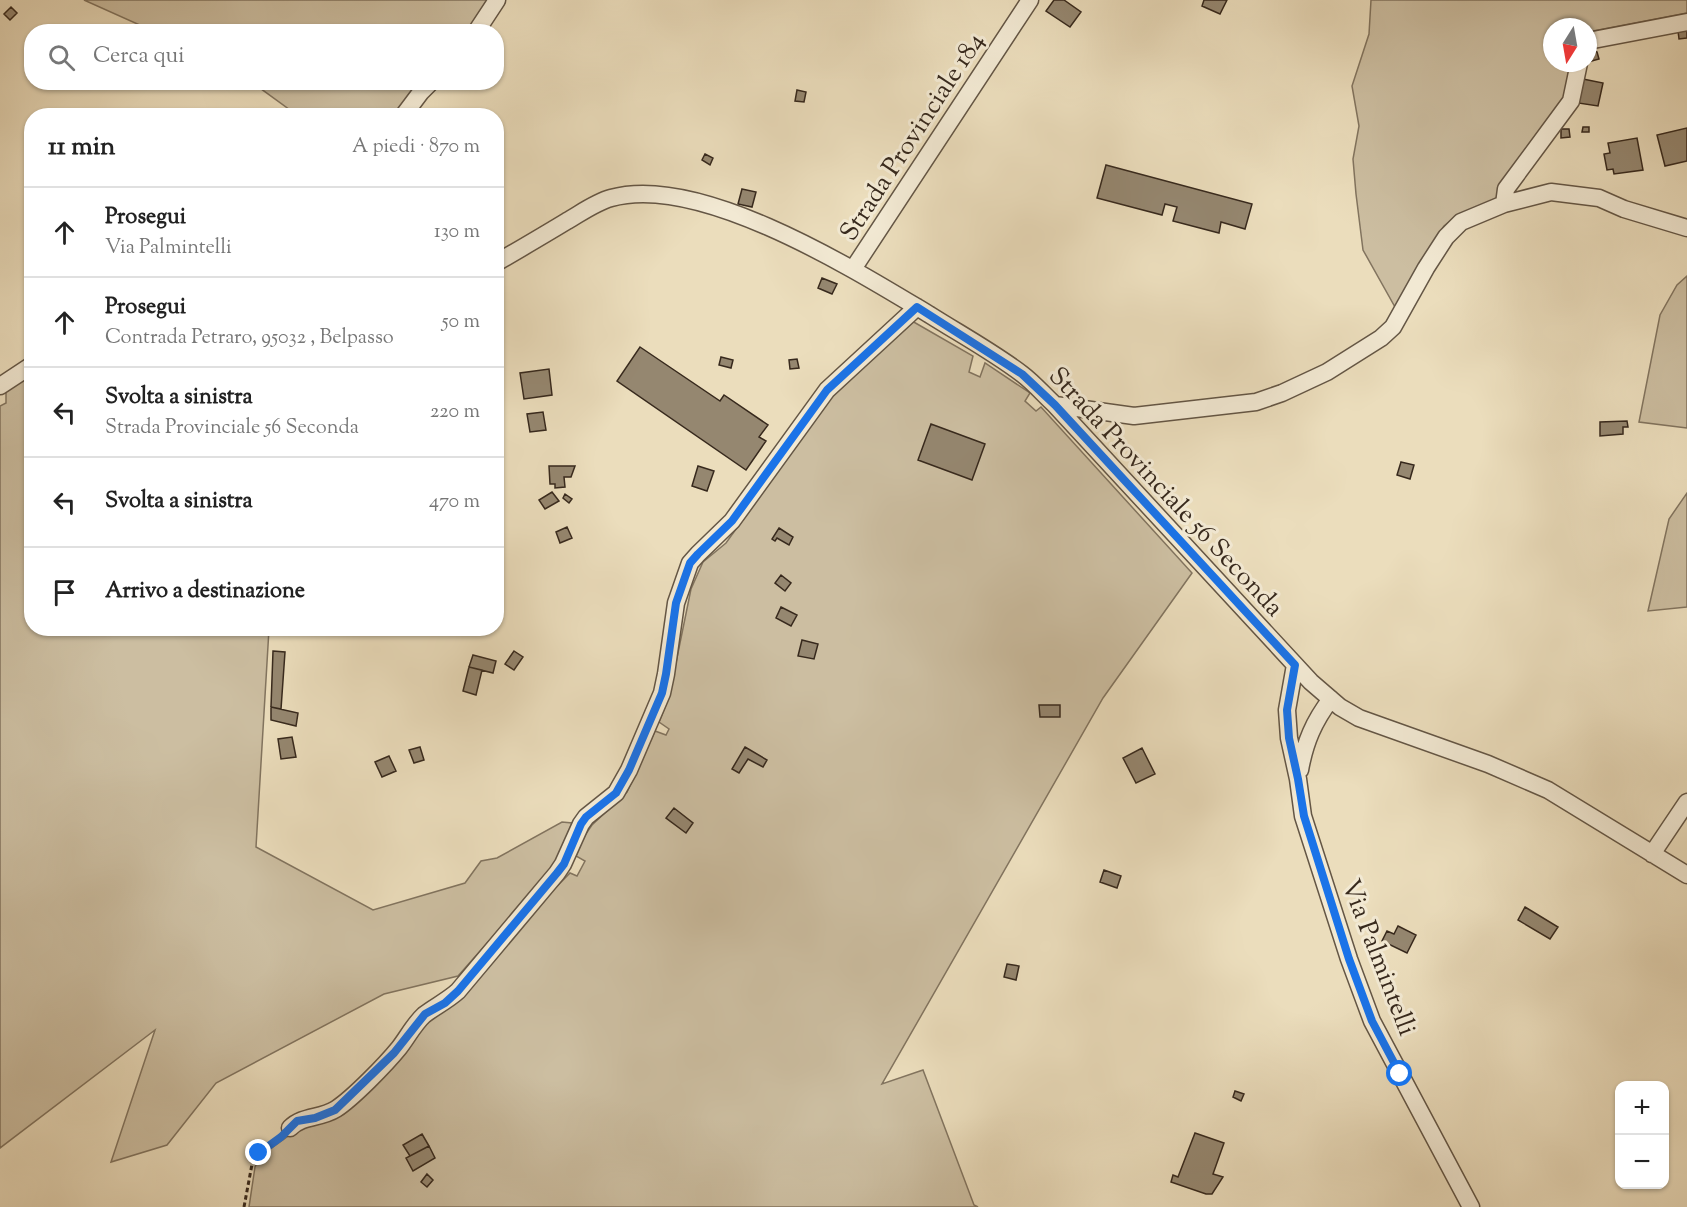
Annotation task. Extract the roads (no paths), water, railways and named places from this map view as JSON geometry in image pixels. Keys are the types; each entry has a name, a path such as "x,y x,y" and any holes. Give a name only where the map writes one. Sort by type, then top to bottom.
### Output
{"street":[{"path":"481,24 497,0"},
{"name":"Strada Provinciale 184","path":"853,269 1030,0"},
{"path":"1597,39 1687,22"},
{"path":"1504,204 1506,189 1570,102 1577,72"},
{"path":"409,108 423,90"},
{"path":"1055,405 1134,416 1256,402 1282,393 1327,372 1381,338 1393,327 1446,237 1461,222 1504,204 1551,192 1599,198 1624,209 1687,228"},
{"name":"Strada Provinciale 56 Seconda","path":"504,258 592,206 612,198 639,194 666,195 697,202 757,221 853,269 1022,374 1055,405 1295,665 1331,699 1350,712 1380,727 1516,775 1548,790 1687,875"},
{"path":"290,1128 297,1121 315,1118 335,1110 356,1091 394,1053 425,1014 445,1003 458,991 564,864 586,817 616,793 629,770 662,693 676,603 690,563 732,521 827,390 917,307"},
{"path":"0,386 24,370"},
{"name":"Via Palmintelli","path":"1295,665 1287,710 1289,738 1304,816 1349,959 1372,1021 1472,1207"},
{"path":"1298,779 1310,730 1331,699"},
{"path":"1652,854 1687,802"}]}
